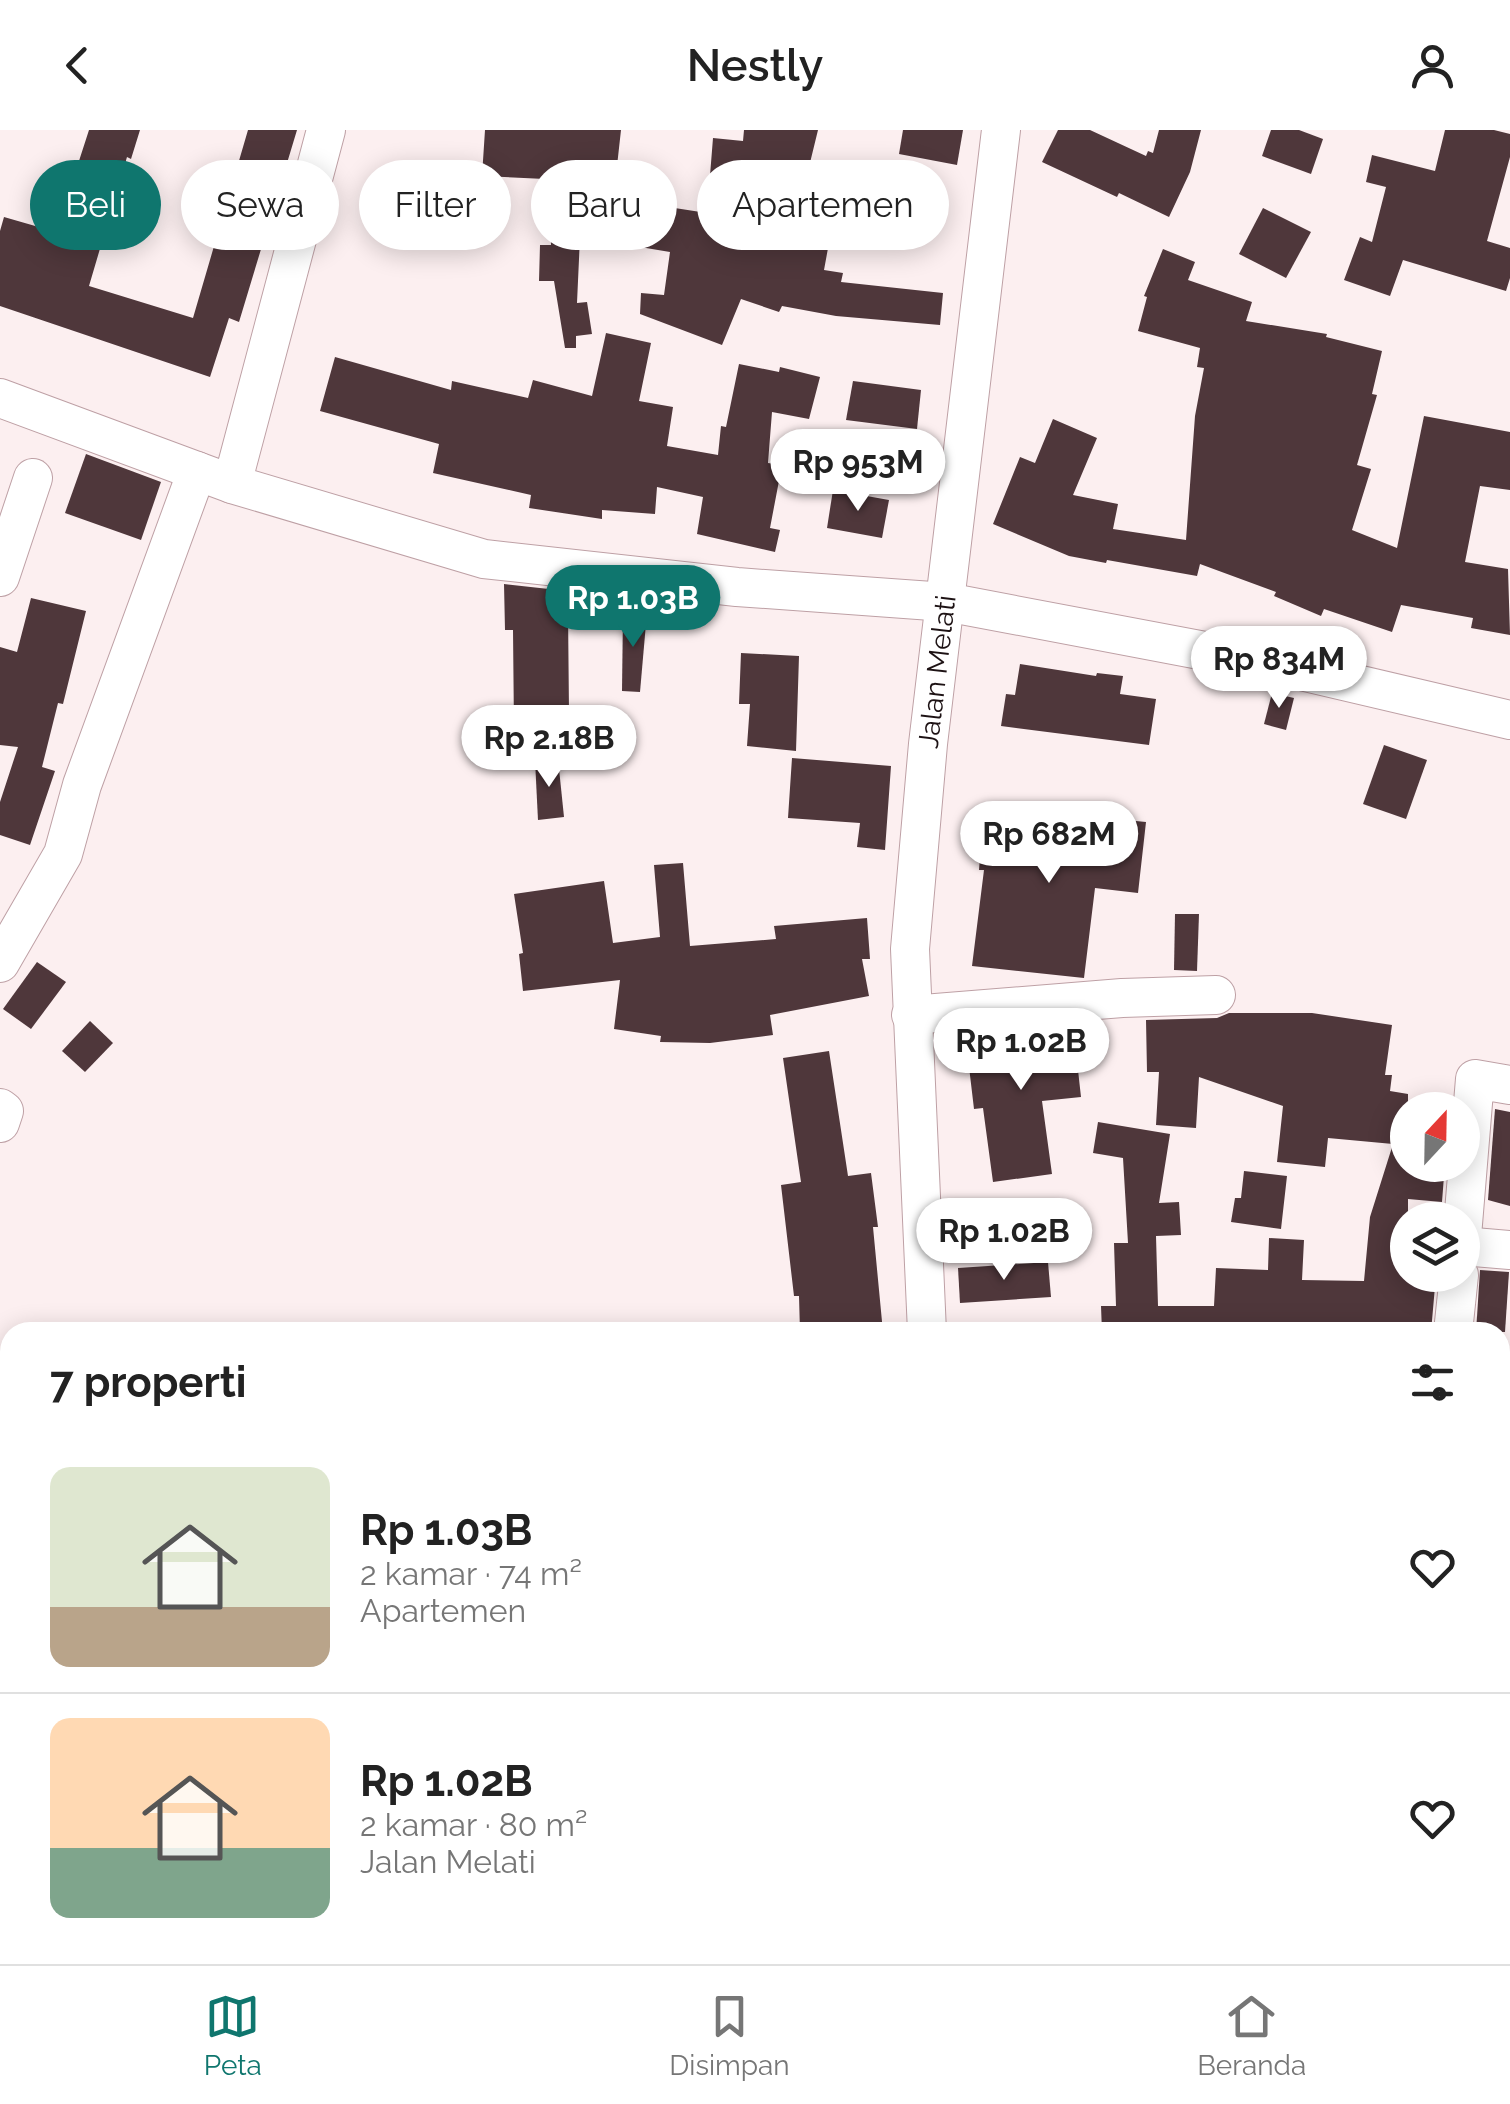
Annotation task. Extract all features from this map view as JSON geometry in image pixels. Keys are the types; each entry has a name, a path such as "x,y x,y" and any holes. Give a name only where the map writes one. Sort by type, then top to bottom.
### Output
{"street":[{"path":"232,484 326,130"},
{"name":"Jalan Melati","path":"927,1322 910,949 1001,130"},
{"path":"0,398 232,484 484,559 717,585 946,602 1263,662 1510,720"},
{"path":"0,963 63,854 82,786 196,471"},
{"path":"0,576 33,478"},
{"path":"912,1015 1122,998 1216,995"},
{"path":"1465,1202 1475,1079 1510,1085"},
{"path":"0,1108 4,1111 0,1123"},
{"path":"1480,1248 1510,1250"},
{"path":"1453,1322 1457,1292"}],"building":[{"path":"89,130 140,130 131,159 79,160"},
{"path":"248,130 297,130 288,160 239,160"},
{"path":"485,130 621,130 618,160 531,160 531,178 511,177 511,160 483,160"},
{"path":"744,130 818,130 811,160 711,160 713,138 743,141"},
{"path":"903,130 963,130 957,165 949,160 899,154"},
{"path":"1058,130 1090,130 1146,156 1148,151 1153,153 1159,130 1201,130 1190,172 1169,217 1042,162"},
{"path":"1271,130 1299,130 1323,139 1311,174 1262,156"},
{"path":"1445,130 1494,130 1510,134 1510,157 1487,241 1510,248 1506,291 1403,260 1390,296 1344,280 1360,237 1372,242 1386,187 1366,182 1372,155 1435,171"},
{"path":"677,208 697,211 697,250 828,250 824,270 843,273 841,282 943,293 940,325 836,316 782,306 779,312 741,299 722,345 640,314 641,293 664,295 670,252 658,250 677,250"},
{"path":"1263,208 1311,232 1286,278 1239,254"},
{"path":"4,217 30,224 30,250 100,250 89,286 193,318 213,250 261,250 239,322 229,318 210,377 0,306 0,231"},
{"path":"1163,249 1195,262 1188,280 1252,302 1246,321 1327,334 1326,337 1382,351 1372,394 1377,395 1357,465 1371,469 1352,530 1397,548 1424,416 1510,432 1510,490 1480,486 1465,562 1508,569 1510,635 1471,628 1473,618 1401,605 1392,632 1324,609 1321,616 1274,596 1276,592 1200,564 1197,576 1069,556 993,524 1020,457 1035,463 1053,419 1097,438 1073,495 1118,504 1113,529 1186,540 1195,416 1204,368 1197,367 1200,348 1138,331 1147,297 1144,296"},
{"path":"540,250 579,250 577,303 587,302 592,334 576,336 576,348 565,348 554,281 539,281"},
{"path":"606,333 651,343 639,401 673,407 667,446 718,455 721,426 726,427 739,364 779,372 780,367 820,377 809,419 772,412 768,463 782,465 770,528 780,530 775,552 697,534 703,497 657,487 655,514 602,510 602,519 529,508 531,495 433,473 439,444 320,411 335,357 451,390 452,381 528,398 533,380 592,396"},
{"path":"853,381 921,390 917,429 846,420"},
{"path":"86,454 161,482 141,540 65,513"},
{"path":"833,490 889,500 882,538 827,528"},
{"path":"504,584 585,593 585,611 568,611 569,713 536,713 536,730 514,730 513,630 505,630"},
{"path":"31,598 86,611 63,704 58,703 42,767 55,771 30,845 0,835 0,802 18,747 0,745 0,647 17,652"},
{"path":"623,612 647,612 640,692 622,691"},
{"path":"741,653 799,656 796,751 747,746 750,704 739,704"},
{"path":"1020,664 1096,676 1123,676 1120,694 1156,699 1149,745 1001,726 1006,694 1015,695"},
{"path":"1272,693 1294,698 1286,730 1264,724"},
{"path":"1384,745 1427,760 1406,819 1363,804"},
{"path":"792,758 891,766 885,850 857,847 860,823 788,818"},
{"path":"558,759 564,817 538,820 535,760"},
{"path":"984,806 1146,822 1138,893 1095,888 1084,978 972,966 984,870 979,870"},
{"path":"683,863 690,946 776,939 774,926 867,918 870,959 862,959 869,996 770,1015 773,1035 710,1043 660,1042 661,1036 614,1029 620,980 523,991 519,954 523,953 514,894 604,881 613,943 660,937 654,865"},
{"path":"1175,914 1199,914 1197,971 1174,970"},
{"path":"37,962 66,982 31,1029 3,1009"},
{"path":"1229,1013 1312,1013 1392,1025 1385,1075 1392,1075 1390,1091 1396,1092 1390,1092 1390,1144 1328,1138 1325,1167 1277,1162 1283,1106 1199,1077 1196,1128 1156,1125 1159,1072 1147,1072 1146,1020 1217,1018"},
{"path":"90,1021 113,1043 85,1072 62,1051"},
{"path":"1073,1025 1081,1097 1042,1101 1052,1174 993,1182 983,1108 974,1109 965,1033"},
{"path":"829,1051 848,1176 871,1173 882,1322 800,1322 781,1185 801,1182 783,1058"},
{"path":"1495,1109 1510,1112 1510,1206 1488,1200"},
{"path":"1098,1122 1170,1134 1159,1203 1179,1202 1181,1235 1156,1236 1158,1306 1214,1306 1216,1268 1268,1270 1269,1238 1304,1240 1302,1280 1364,1281 1370,1217 1390,1154 1390,1182 1444,1182 1442,1202 1390,1202 1390,1292 1435,1292 1432,1322 1102,1322 1101,1306 1116,1306 1114,1243 1128,1243 1123,1158 1093,1153"},
{"path":"1244,1171 1287,1176 1281,1229 1231,1222 1235,1198 1241,1198"},
{"path":"1048,1262 1051,1297 960,1303 958,1268"},
{"path":"1480,1270 1509,1272 1506,1322 1477,1322"}]}
